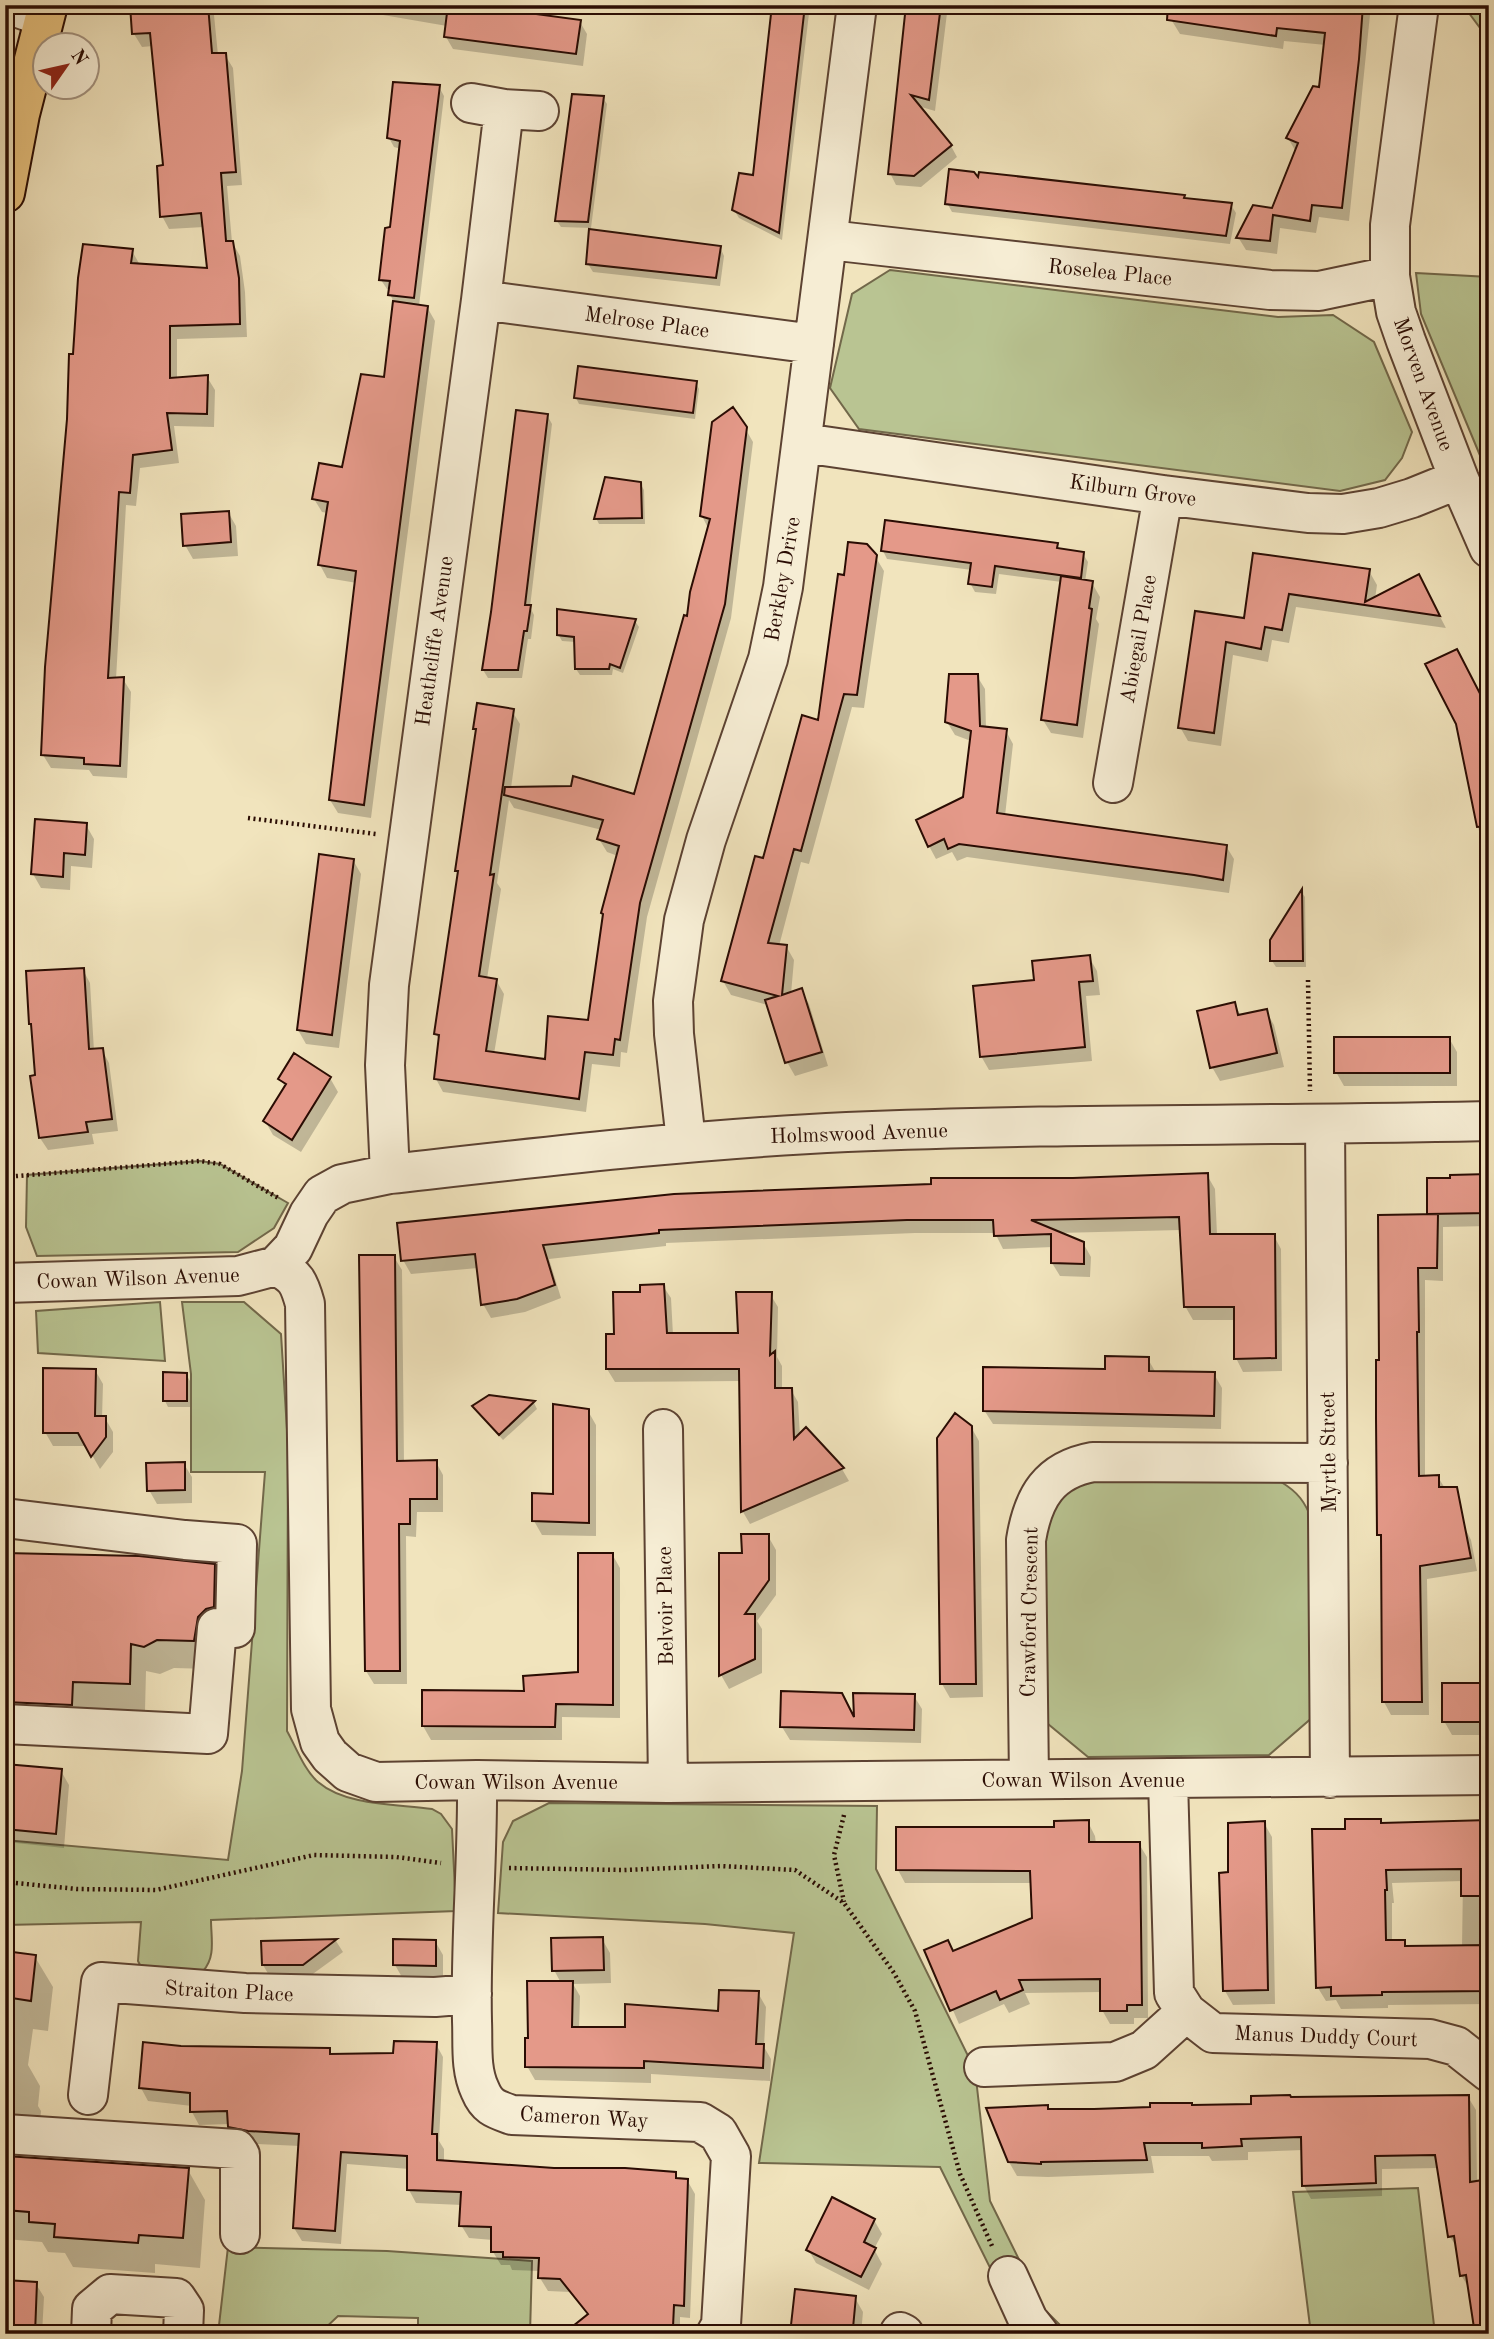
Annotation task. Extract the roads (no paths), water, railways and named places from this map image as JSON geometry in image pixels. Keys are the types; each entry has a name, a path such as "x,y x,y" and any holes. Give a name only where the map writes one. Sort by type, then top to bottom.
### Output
{"main road":[{"path":"5,193 20,114 34,9"}],"street":[{"name":"Berkley Drive","path":"686,1141 673,1001 684,920 706,840 768,659 783,587 857,5"},
{"name":"Morven Avenue","path":"1419,5 1390,225 1391,276 1396,312 1406,341 1459,479 1489,548"},
{"name":"Heathcliffe Avenue","path":"390,1174 386,1107 389,985 505,108"},
{"name":"Roselea Place","path":"829,240 1270,290 1319,291 1391,276"},
{"name":"Melrose Place","path":"481,300 814,344"},
{"name":"Kilburn Grove","path":"803,443 1308,513 1343,514 1379,508 1459,479"},
{"name":"Abiegail Place","path":"1113,783 1163,495"},
{"name":"Holmswood Avenue","path":"276,1266 293,1248 309,1214 322,1195 342,1184 390,1174 686,1141 847,1132 1003,1127 1489,1121"},
{"name":"Myrtle Street","path":"1318,1125 1328,1463 1330,1778"},
{"name":"Cowan Wilson Avenue","path":"5,1283 238,1276 276,1266 292,1274 300,1287 305,1304 312,1709 320,1742 330,1756 348,1772 376,1782 853,1782 1489,1775"},
{"name":"Belvoir Place","path":"663,1429 668,1783"},
{"name":"Crawford Crescent","path":"1029,1779 1026,1540 1030,1516 1048,1484 1073,1465 1093,1462 1328,1463"},
{"path":"5,1518 237,1544 235,1628 217,1628 208,1734 5,1724"},
{"name":"Cameron Way","path":"477,1780 472,1994 474,2070 480,2090 490,2107 512,2115 700,2122 718,2133 731,2156 721,2325 716,2334"},
{"path":"984,2067 1115,2062 1144,2050 1186,2012 1174,1993 1168,1780"},
{"name":"Straiton Place","path":"88,2095 101,1982 245,1993 435,1997 472,1994"},
{"name":"Manus Duddy Court","path":"1186,2012 1213,2033 1430,2039 1456,2046 1489,2072"},
{"path":"5,2134 236,2149 240,2155 240,2234"},
{"path":"1008,2276 1028,2320 1039,2334"},
{"path":"92,2334 92,2309 110,2294 176,2298 184,2310 183,2334"}]}
